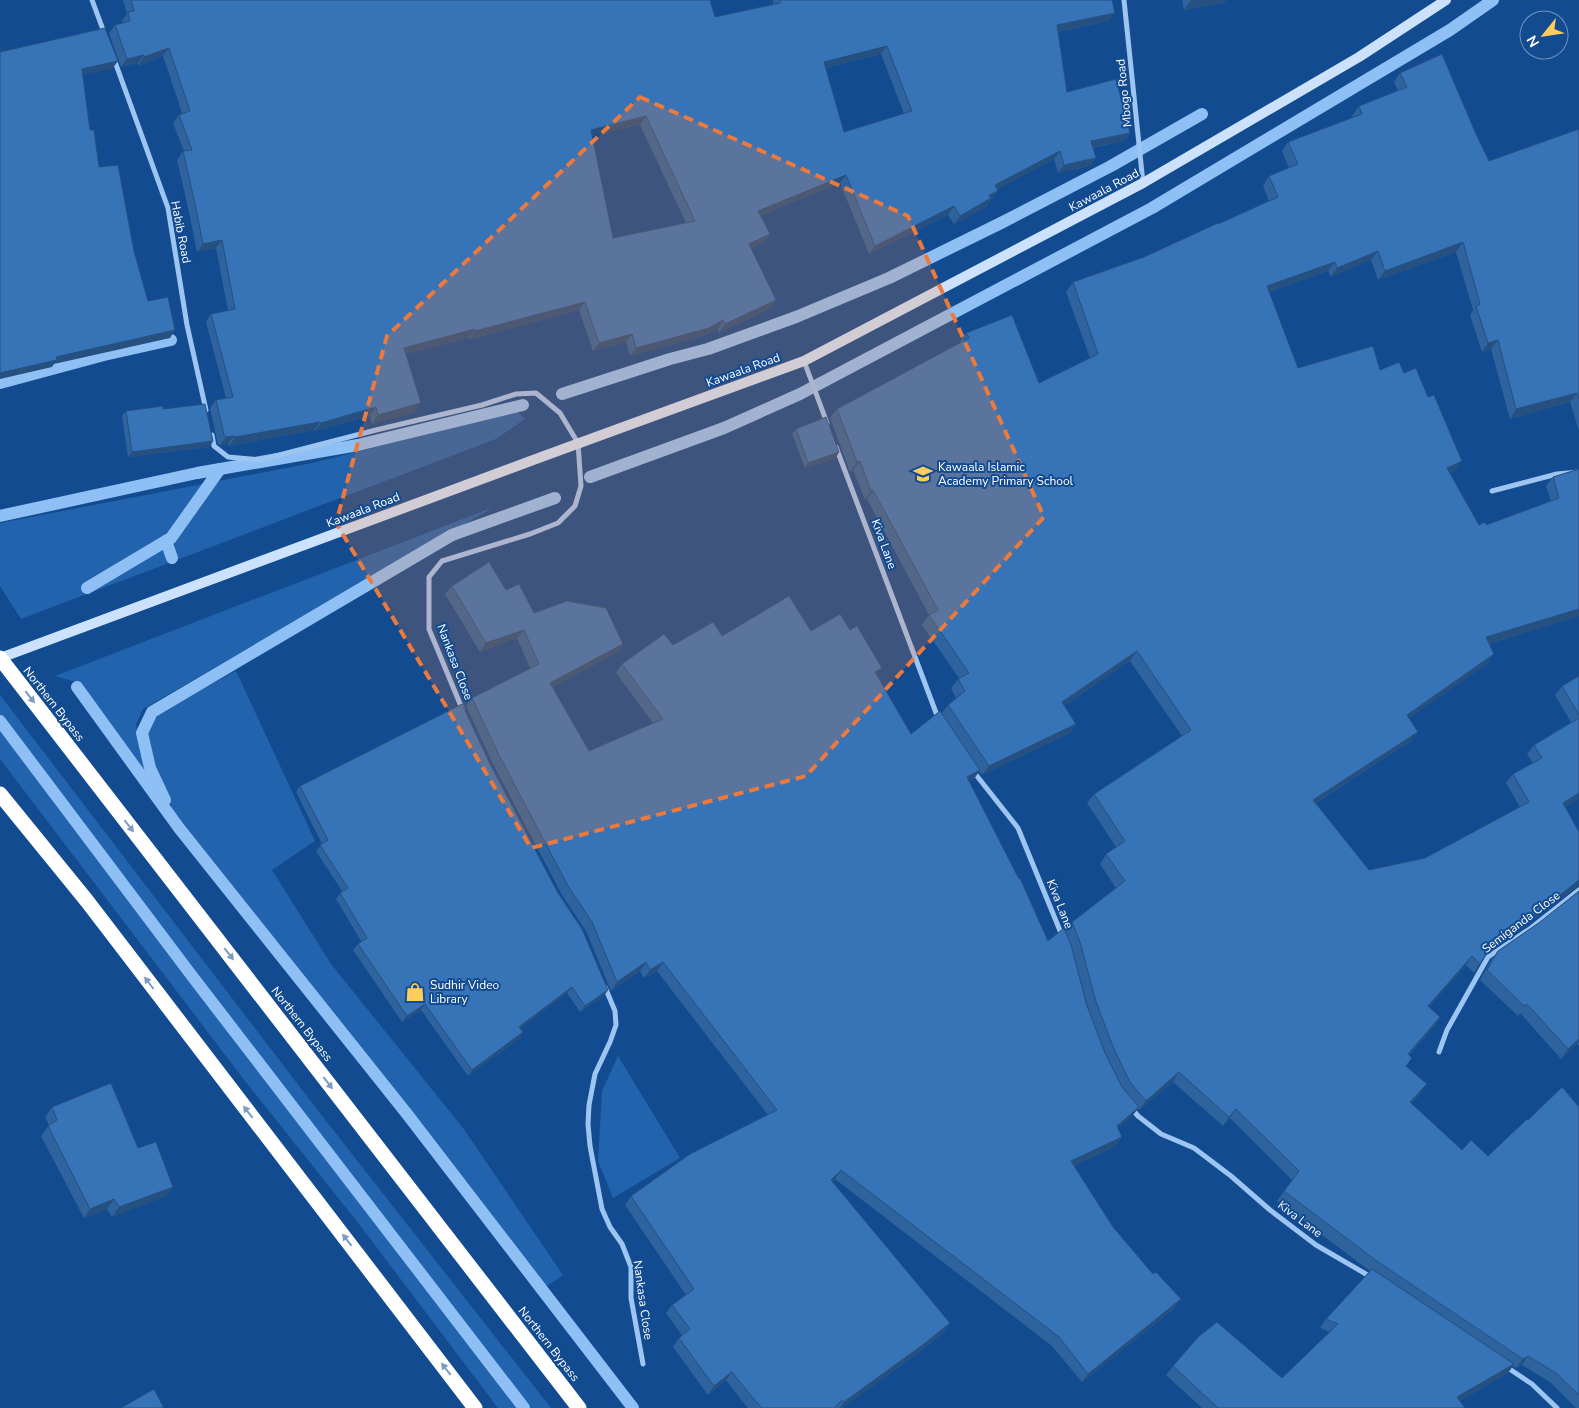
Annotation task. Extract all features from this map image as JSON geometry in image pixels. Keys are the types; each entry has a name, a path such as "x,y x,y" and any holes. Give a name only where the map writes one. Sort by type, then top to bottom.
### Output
{"highway":[{"name":"Northern Bypass","path":"0,658 580,1408"},
{"path":"0,794 87,901 475,1408"}],"street":[{"path":"92,0 109,45"},
{"name":"Mbogo Road","path":"1124,0 1143,184"},
{"name":"Kawaala Road","path":"0,658 804,361 1143,184 1359,57 1446,0"},
{"name":"Habib Road","path":"112,54 168,208 187,326 208,418"},
{"path":"804,361 829,429"},
{"name":"Nankasa Close","path":"210,428 214,446 228,457 260,460 482,405 516,394 536,393 560,413 578,443 582,486 575,506 558,523 530,534 442,561 429,577 429,629 454,692 466,716"},
{"name":"Kiva Lane","path":"833,438 907,637 938,718 943,726"},
{"path":"1492,491 1557,474 1579,472"},
{"name":"Kiva Lane","path":"970,765 1018,828 1065,944"},
{"name":"Semiganda Close","path":"1439,1052 1448,1030 1488,957 1531,928 1579,890"},
{"name":"Nankasa Close","path":"603,982 615,1011 616,1025 595,1074 589,1105 590,1146 602,1209 610,1227 622,1244 631,1267 631,1298 643,1364"},
{"name":"Kiva Lane","path":"1126,1101 1138,1116 1161,1134 1194,1148 1316,1245 1376,1280"},
{"path":"1504,1365 1532,1384 1557,1408"}],"highlighted area":[{"path":"640,97 908,216 1044,517 806,776 531,848 336,523 387,336"}],"shaded area":[{"path":"518,412 525,419 496,439 21,619 0,586 0,523 312,463"},
{"path":"494,507 143,709 136,724 141,753 158,794 76,682 55,676"},
{"path":"236,671 315,841 272,870 331,964 463,1128 563,1275 544,1288 455,1171 181,827 153,769 144,735 149,724 158,713"},
{"path":"0,695 316,1108 551,1408 498,1408 359,1224 245,1081 0,759"},
{"path":"618,1056 680,1158 613,1198 598,1161 602,1091"}],"building":[{"path":"131,0 710,0 715,17 780,3 780,0 1112,0 1115,13 1057,25 1067,92 1116,79 1130,133 1091,141 1096,158 1064,165 1060,151 995,185 998,191 989,195 991,198 960,216 954,206 875,246 846,175 758,211 770,234 749,244 776,300 725,324 723,320 709,328 636,348 632,334 599,343 585,302 404,348 421,403 378,415 376,407 321,423 226,437 216,400 233,397 211,314 235,309 222,240 203,244 183,151 192,150 179,115 190,111 169,48 144,57 144,55 127,59 115,25 130,21 128,12 134,11","holes":["887,46 912,111 844,132 824,62","646,116 695,221 613,238 591,130"]},
{"path":"105,28 118,61 82,69 90,130 94,130 99,167 118,165 134,251 148,301 168,297 175,330 56,357 57,360 0,373 0,52"},
{"path":"1442,54 1489,161 1579,129 1579,399 1577,393 1516,409 1498,340 1488,343 1476,306 1480,304 1463,242 1385,271 1378,251 1337,268 1335,262 1267,286 1298,368 1373,346 1380,370 1399,362 1404,373 1416,368 1428,397 1434,395 1462,461 1447,468 1479,525 1485,522 1486,525 1559,498 1553,477 1579,469 1579,609 1486,637 1494,654 1407,715 1418,732 1313,800 1369,870 1425,858 1529,802 1513,774 1542,758 1534,745 1579,718 1579,793 1563,803 1579,832 1579,880 1535,915 1492,944 1480,964 1472,956 1428,1006 1440,1017 1408,1054 1412,1058 1406,1066 1427,1084 1410,1102 1462,1150 1471,1140 1488,1156 1562,1087 1579,1107 1579,1395 1556,1373 1528,1356 1523,1359 1378,1262 1284,1191 1299,1171 1236,1109 1229,1117 1179,1072 1146,1101 1130,1082 1114,1049 1096,1002 1080,942 1072,922 1125,881 1106,854 1125,841 1094,794 1191,730 1137,651 1062,702 1076,724 989,766 948,705 965,691 958,679 969,673 929,615 938,610 873,490 871,491 860,461 857,462 837,409 969,338 966,333 1012,315 1039,383 1098,354 1073,282 1144,257 1278,197 1269,176 1298,164 1288,142 1362,114 1359,106 1407,87 1400,73"},
{"path":"205,404 213,441 132,452 126,411 163,406 163,409"},
{"path":"826,417 839,452 808,463 796,429"},
{"path":"489,562 506,590 519,584 534,613 567,601 606,608 623,644 550,683 589,751 663,719 622,664 664,634 673,645 713,622 722,636 789,596 811,631 840,614 850,630 857,626 882,668 875,672 911,734 940,711 980,770 967,777 1020,878 1048,941 1064,928 1071,945 1087,1006 1105,1053 1122,1087 1139,1107 1117,1126 1122,1137 1071,1161 1113,1227 1153,1274 1156,1272 1181,1299 1088,1374 1059,1337 841,1170 831,1180 950,1323 844,1402 842,1400 834,1408 762,1408 732,1372 714,1386 679,1338 690,1329 672,1305 694,1289 631,1196 690,1154 777,1110 663,962 650,970 646,962 617,982 592,922 568,886 499,755 472,698 539,664 524,630 486,643 452,586"},
{"path":"1579,676 1579,715 1562,686"},
{"path":"462,704 489,762 558,893 582,929 608,990 585,1006 572,987 519,1027 523,1032 472,1070 425,1004 407,1016 358,944 367,938 340,893 348,888 320,845 328,840 300,786"},
{"path":"1579,891 1579,1039 1568,1049 1527,1004 1524,1006 1487,970 1498,951 1540,922"},
{"path":"111,1083 138,1148 156,1142 173,1187 119,1207 114,1199 90,1209 48,1126 57,1120 52,1107"},
{"path":"1372,1269 1514,1364 1457,1397 1465,1408 1218,1408 1173,1366 1198,1337 1217,1322 1282,1378 1338,1324 1326,1319"},
{"path":"154,1389 164,1408 121,1408"}],"waterway":[{"path":"590,477 724,428 800,394 1152,208 1450,30 1493,0"},
{"path":"562,394 670,359 708,349 796,317 889,278 1111,166 1202,114"},
{"path":"0,383 104,355 171,340"},
{"path":"0,516 197,473 358,445 523,405"},
{"path":"87,588 171,538 220,469"},
{"path":"165,800 150,768 142,733 152,712 452,535 555,498"},
{"path":"166,541 172,558"},
{"path":"77,687 179,828 407,1114 633,1408"},
{"path":"0,721 192,976 524,1408"}],"place":[{"name":"Kawaala Islamic Academy Primary School","path":"923,474"},
{"name":"Sudhir Video Library","path":"415,992"}]}
